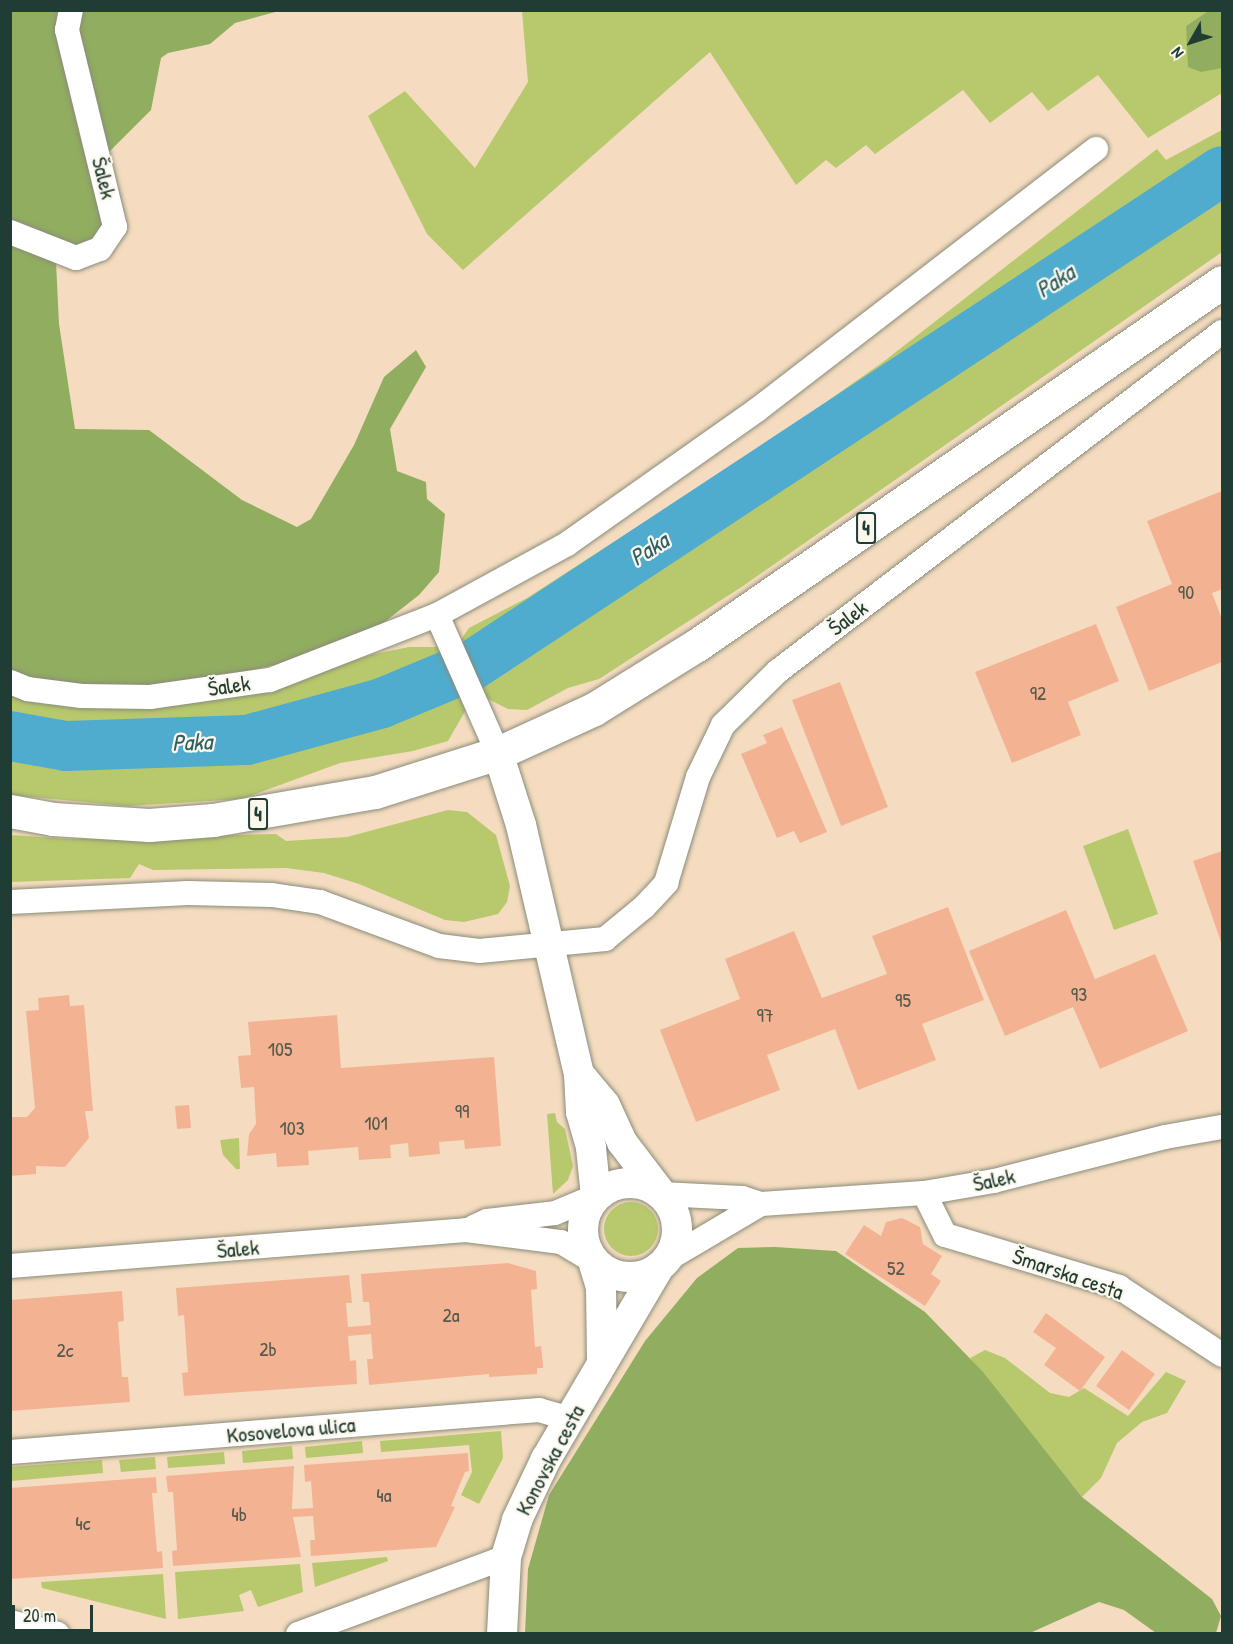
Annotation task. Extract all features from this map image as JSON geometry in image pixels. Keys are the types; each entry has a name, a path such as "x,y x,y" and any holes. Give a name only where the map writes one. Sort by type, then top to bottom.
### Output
{"main road":[{"name":"4","path":"10,811 53,819 149,825 213,820 375,792 498,753 594,709 697,645 1222,282"}],"street":[{"name":"Šalek","path":"10,232 76,258 100,249 115,227 67,30 71,10"},
{"name":"Šalek","path":"10,682 27,689 82,696 150,697 270,680 437,615 567,544 748,417 1096,149"},
{"name":"Šalek","path":"10,902 188,893 272,895 320,902 439,946 479,951 605,939 644,908 666,883 698,777 723,725 778,671 1222,332"},
{"path":"437,615 498,753 521,825 579,1074 596,1196 585,1214 582,1235 601,1287 602,1362"},
{"path":"579,1074 605,1105 622,1142 676,1218 677,1232 663,1264"},
{"name":"Šalek","path":"761,1204 924,1193 994,1181 1165,1137 1222,1127"},
{"path":"466,1230 487,1221 573,1208 621,1183 636,1182 661,1194 742,1198 761,1204"},
{"name":"Šmarska cesta","path":"924,1193 945,1235 1119,1287 1222,1355"},
{"path":"466,1230 561,1242 604,1270 631,1278 663,1264 761,1204"},
{"name":"Šalek","path":"10,1266 466,1230"},
{"name":"Konovska cesta","path":"502,1634 506,1557 529,1493 602,1362 663,1264"},
{"name":"Kosovelova ulica","path":"10,1452 539,1410 571,1419"},
{"path":"298,1634 506,1557"},
{"path":"10,1622 58,1634"}],"green space":[{"path":"10,11 279,11 235,23 210,44 168,53 161,58 151,110 104,157 106,235 56,262 59,324 75,429 149,430 242,500 297,527 311,519 354,445 384,377 416,350 426,367 390,429 397,471 426,482 427,499 445,514 439,572 419,595 382,624 293,661 215,678 144,687 75,687 11,676"},
{"path":"522,11 1208,11 1186,26 1187,38 1222,68 1222,93 1148,138 1098,75 1048,111 1032,92 990,123 963,90 875,154 866,145 836,168 826,160 796,185 710,52 463,270 427,234 368,116 405,91 475,168 528,82"},
{"path":"1208,11 1222,11 1222,68 1201,72 1188,67 1186,26"},
{"path":"1222,130 1222,163 1105,234 959,336 543,612 463,656 458,644 469,628 527,598 785,431 883,362 1157,149 1166,160"},
{"path":"1222,185 1222,252 743,586 599,679 568,688 527,710 508,709 486,698 473,679 555,631 807,465 844,433 1118,245"},
{"path":"409,647 439,647 448,661 376,695 239,729 72,737 11,729 11,690 270,689 370,655"},
{"path":"460,686 468,706 448,741 413,751 340,763 242,799 127,806 11,795 10,745 77,756 177,753 270,744 379,718"},
{"path":"448,810 467,812 496,835 510,886 507,902 498,914 464,922 445,920 359,884 324,873 286,868 153,870 139,864 130,878 11,882 11,835 69,839 276,834 286,841 347,837"},
{"path":"1128,829 1158,914 1114,930 1083,846"},
{"path":"555,1113 557,1122 565,1129 573,1166 568,1180 553,1194 547,1114"},
{"path":"239,1138 240,1169 236,1169 223,1155 220,1140"},
{"path":"626,1202 636,1202 646,1206 654,1214 658,1229 654,1244 646,1252 636,1256 626,1256 616,1252 608,1244 604,1234 604,1224 608,1214 616,1206"},
{"path":"775,1247 836,1251 925,1312 983,1372 1082,1497 1212,1599 1221,1616 1216,1633 1156,1633 1124,1610 1099,1602 1030,1633 525,1633 528,1569 549,1495 645,1341 697,1278 738,1248"},
{"path":"985,1350 1005,1358 1050,1393 1069,1397 1084,1388 1128,1416 1166,1372 1186,1381 1167,1413 1142,1422 1117,1443 1101,1478 1082,1497 970,1358"},
{"path":"501,1431 503,1458 479,1504 461,1495 472,1472 469,1445 381,1452 380,1441"},
{"path":"362,1441 363,1453 306,1458 305,1447"},
{"path":"292,1446 293,1459 243,1463 242,1451"},
{"path":"224,1452 225,1464 168,1468 167,1457"},
{"path":"155,1457 156,1469 121,1472 119,1460"},
{"path":"102,1460 103,1473 11,1481 11,1467"},
{"path":"387,1557 388,1561 315,1587 312,1563"},
{"path":"300,1564 303,1592 258,1607 251,1590 239,1595 244,1611 178,1619 175,1572"},
{"path":"163,1574 166,1619 42,1588 41,1582"}],"building":[{"path":"1222,491 1222,589 1212,593 1222,619 1222,662 1149,691 1116,607 1172,584 1147,521"},
{"path":"1096,624 1119,681 1068,702 1081,735 1012,763 975,672"},
{"path":"840,682 888,807 841,826 792,700"},
{"path":"782,727 827,832 800,843 794,831 777,838 741,754 767,743 763,735"},
{"path":"1222,851 1222,945 1193,861"},
{"path":"948,907 984,1000 922,1024 936,1060 858,1090 835,1029 767,1055 780,1090 696,1122 660,1030 740,999 725,959 794,931 822,998 887,974 872,936"},
{"path":"1066,910 1095,979 1155,954 1188,1031 1100,1069 1073,1007 1005,1036 969,951"},
{"path":"69,995 70,1006 84,1005 93,1111 85,1111 89,1138 65,1167 36,1166 36,1174 10,1176 10,1117 27,1117 35,1108 26,1011 39,1010 38,998"},
{"path":"337,1015 341,1068 494,1057 501,1146 465,1149 464,1140 439,1142 440,1154 409,1157 408,1143 390,1145 391,1158 359,1160 358,1147 308,1151 309,1165 277,1167 276,1153 247,1156 249,1134 256,1124 254,1087 241,1088 238,1056 251,1055 248,1022"},
{"path":"189,1105 191,1128 177,1129 175,1106"},
{"path":"902,1218 920,1227 923,1244 942,1256 931,1274 941,1281 925,1306 845,1254 864,1225 881,1236 886,1222"},
{"path":"508,1263 536,1271 537,1289 531,1290 535,1347 541,1346 543,1364 543,1368 537,1368 537,1374 489,1377 489,1374 369,1385 367,1359 373,1359 371,1334 348,1336 350,1361 356,1360 357,1384 184,1396 182,1373 188,1372 184,1315 178,1316 176,1288 349,1275 352,1303 346,1303 348,1327 371,1325 369,1302 363,1302 361,1274"},
{"path":"122,1291 124,1321 118,1322 122,1377 128,1377 130,1402 10,1411 10,1300"},
{"path":"1046,1313 1105,1357 1080,1391 1044,1365 1056,1348 1033,1332"},
{"path":"1122,1350 1155,1374 1129,1410 1096,1386"},
{"path":"468,1453 469,1471 465,1472 451,1506 455,1507 436,1547 311,1556 310,1540 315,1540 313,1516 293,1517 301,1557 173,1566 172,1551 177,1550 173,1492 168,1492 166,1476 294,1466 292,1509 313,1508 311,1481 305,1482 304,1465"},
{"path":"156,1477 157,1493 152,1493 157,1552 162,1551 163,1568 10,1579 10,1488"}],"waterway":[{"name":"Paka","path":"10,736 66,746 247,740 382,703 471,666 1222,171"}]}
